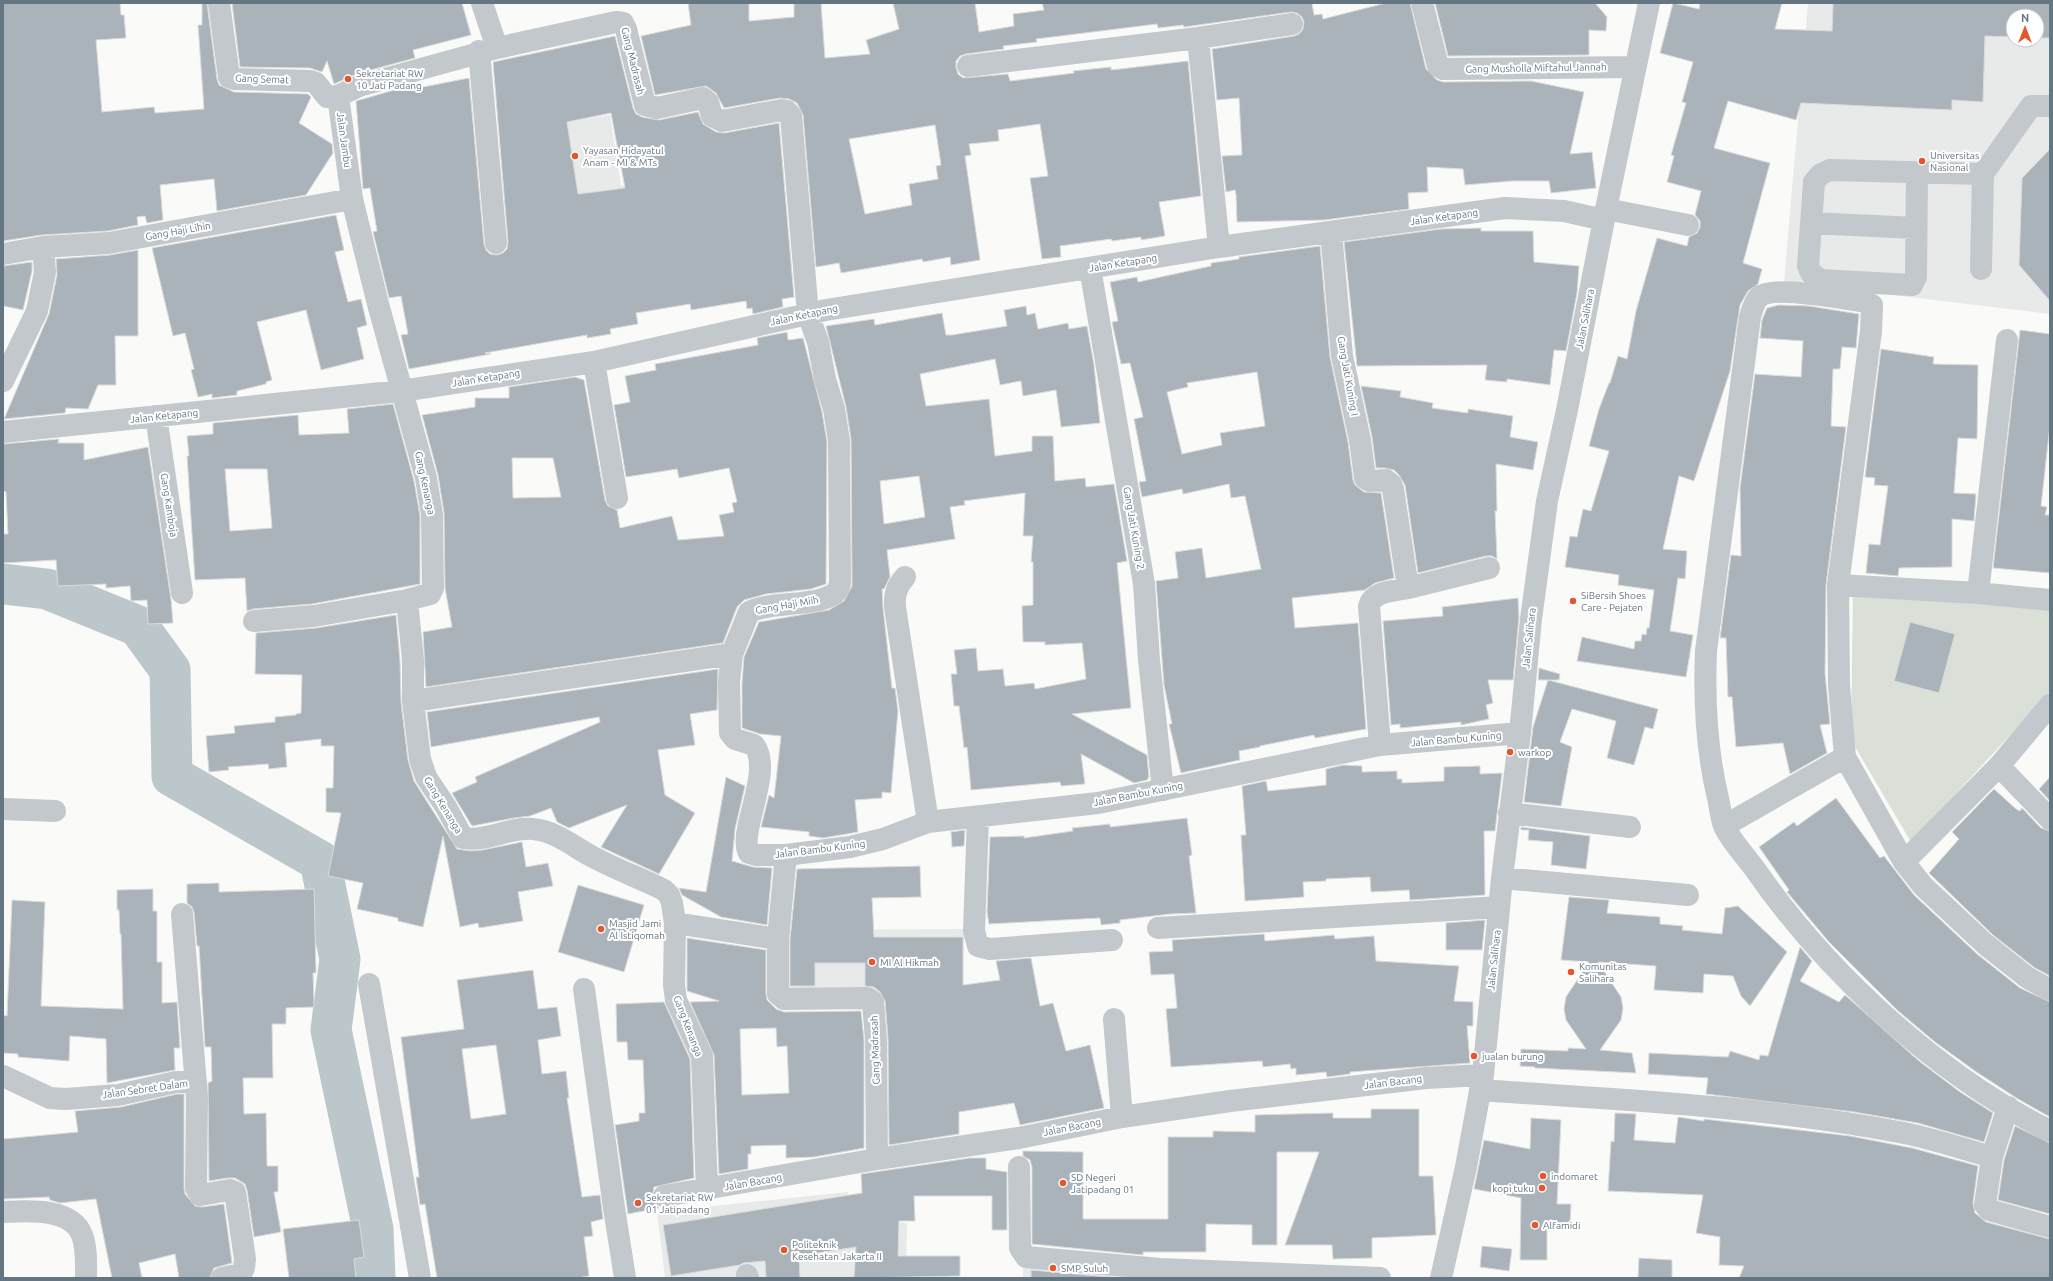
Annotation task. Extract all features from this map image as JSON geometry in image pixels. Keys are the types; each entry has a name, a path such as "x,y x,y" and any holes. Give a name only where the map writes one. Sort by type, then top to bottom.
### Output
{"street":[{"name":"Gang Semat","path":"219,3 229,77 234,79 310,81 316,83 327,97 338,96"},
{"path":"482,3 488,49 496,243"},
{"name":"Gang Musholla Miftahul Jannah","path":"1422,3 1438,66 1452,70 1635,67"},
{"name":"Jalan Salihara","path":"1441,1278 1466,1167 1481,1082 1509,813 1520,733 1531,619 1547,501 1567,410 1605,215 1649,3"},
{"name":"Gang Madrasah","path":"488,49 623,23 626,29 645,105 657,108 703,98 708,102 712,116 722,121 782,110 788,112 790,116 808,314"},
{"path":"968,66 1198,38 1292,24"},
{"path":"1198,38 1219,247"},
{"path":"338,96 359,86 488,49"},
{"name":"Jalan Jambu","path":"338,96 352,199 401,391"},
{"path":"1981,269 1983,174 2031,106 2050,106"},
{"path":"1917,172 1916,277 1912,285 1820,280 1810,273 1808,266 1814,182 1826,172 1830,170 1917,172 1983,174"},
{"name":"Gang Haji Lihin","path":"3,254 43,247 109,243 352,199"},
{"name":"Jalan Ketapang","path":"3,432 401,391 594,362 808,314 1219,247 1505,208 1564,211 1688,225"},
{"path":"1811,223 1916,228"},
{"name":"Gang Jati Kuning I","path":"1331,232 1342,356 1360,440 1364,472 1366,480 1386,480 1391,484 1393,489 1408,588"},
{"path":"3,381 37,311 45,272 43,247"},
{"name":"Gang Jati Kuning 2","path":"1090,268 1144,584 1149,660 1163,790"},
{"path":"2050,990 2028,978 1985,944 1923,886 1904,862 1845,757 1839,685 1838,585 1871,331 1872,305 1866,302 1781,291 1760,297 1753,306 1750,317 1706,651 1706,737 1710,769 1724,826 1775,898 1848,980 1930,1055 1983,1093 2050,1131"},
{"name":"Gang Haji Miih","path":"756,854 748,852 746,842 758,791 759,758 754,745 735,739 730,733 729,682 732,654 748,612 831,596 839,587 840,583 839,441 834,409 825,379 818,342 808,314"},
{"path":"1978,593 2007,340"},
{"path":"594,362 616,498"},
{"name":"Gang Kenanga","path":"401,391 409,413 426,478 432,515 434,588 430,594 407,600 412,653 413,701 422,770 463,838 477,838 511,830 524,829 548,832 592,856 664,890 669,895 672,902 675,923 674,985 676,1000 702,1056 707,1190"},
{"name":"Gang Kamboja","path":"156,416 182,593"},
{"path":"1380,744 1369,606 1371,600 1375,596 1489,568"},
{"path":"906,577 899,584 894,596 928,822"},
{"path":"1838,585 1978,593 2050,600"},
{"path":"254,621 314,616 407,600"},
{"path":"413,701 732,654"},
{"path":"1904,862 1999,766 2050,705"},
{"name":"Jalan Bambu Kuning","path":"756,854 786,855 865,844 928,822 1098,803 1380,744 1520,733"},
{"path":"1724,826 1845,757"},
{"path":"1999,766 2050,819"},
{"path":"3,809 54,811"},
{"path":"1509,813 1630,827"},
{"path":"978,817 974,931 978,946 990,949 1112,940"},
{"path":"675,923 778,939 786,855"},
{"path":"1502,878 1688,895"},
{"path":"1158,928 1499,908"},
{"path":"182,914 196,1082 198,1138 196,1177 197,1191 200,1195 230,1190 235,1192 245,1254 244,1268 241,1274 222,1278"},
{"name":"Gang Madrasah","path":"778,939 778,994 784,999 867,998 873,1002 876,1039 877,1159"},
{"path":"369,984 420,1278"},
{"path":"584,989 625,1278"},
{"path":"1114,1019 1122,1117"},
{"name":"Jalan Sebret Dalam","path":"3,1076 50,1098 66,1099 118,1095 176,1082 196,1082"},
{"name":"Jalan Bacang","path":"664,1196 707,1190 877,1159 1019,1138 1122,1117 1230,1101 1418,1079 1481,1082 1732,1108 1845,1122 1907,1134 1992,1157"},
{"path":"2008,1107 1992,1157 1985,1201 1986,1208 2050,1227"},
{"path":"1019,1167 1020,1248 1026,1257 1160,1269 1380,1278"},
{"path":"3,1212 46,1212 69,1220 82,1234 85,1246 86,1278"}],"shaded area":[{"name":"Universitas Nasional","path":"1808,3 2050,3 2050,314 1784,282"},
{"name":"Yayasan Hidayatul Anam - MI & MTs","path":"610,115 621,186 630,184 636,221 541,237 529,128"},
{"path":"1853,585 2050,603 2050,692 1911,842 1851,740"},
{"name":"MI Al Hikmah","path":"964,929 964,994 780,995 780,930"},
{"name":"Politeknik Kesehatan Jakarta II","path":"848,1192 850,1221 907,1223 906,1278 665,1278 657,1212"},
{"name":"SMP Suluh","path":"1023,1265 1143,1278 1023,1278"}],"building":[{"path":"3,3 120,3 121,15 124,15 126,38 96,40 102,112 154,107 155,113 204,109 198,25 202,25 202,3 207,3 219,85 234,92 308,94 311,97 299,123 332,144 333,153 306,195 217,211 214,179 160,185 163,220 147,223 145,216 137,217 138,225 108,231 42,235 3,241"},
{"path":"232,3 462,3 471,35 413,50 415,58 356,74 334,84 327,61 322,72 310,68 240,67"},
{"path":"688,3 749,3 749,21 794,17 794,3 821,3 825,58 870,54 866,40 899,29 893,3 975,3 979,32 1014,26 1013,14 1044,10 1042,3 1312,3 1314,15 1322,14 1323,19 1386,3 1410,3 1426,69 1437,80 1443,82 1531,81 1584,92 1570,154 1592,152 1596,188 1551,193 1549,181 1512,181 1465,185 1463,169 1427,167 1428,192 1408,193 1409,209 1324,220 1237,222 1236,194 1235,190 1226,192 1222,156 1242,155 1239,98 1217,100 1212,49 1294,36 1299,34 1303,29 1304,22 1302,17 1297,13 1291,12 1184,27 1183,25 1158,28 1157,24 1036,39 1037,42 1003,46 1004,49 960,56 956,61 956,67 958,74 963,78 1008,74 1010,81 1074,73 1073,71 1111,67 1111,70 1188,61 1201,196 1159,202 1165,236 1141,240 1141,237 1112,241 1111,239 1060,246 1061,257 1042,259 1030,178 1048,176 1040,124 998,130 999,141 969,144 971,155 965,156 980,260 951,265 950,257 923,262 922,259 841,273 839,263 816,267 803,115 797,103 789,99 780,98 724,108 716,93 706,86 655,95 641,36 691,25","holes":["935,125 941,165 936,166 938,179 909,184 912,205 865,214 849,139"]},
{"path":"1435,3 1595,3 1607,17 1606,31 1589,30 1589,55 1448,56"},
{"path":"1673,3 1699,9 1700,3 1782,3 1775,29 1832,31 1833,3 2050,3 2050,38 2045,38 2045,8 2005,8 2005,37 1985,36 1983,102 1952,100 1952,110 1801,103 1796,120 1728,101 1714,148 1770,163 1743,263 1762,269 1758,284 1748,291 1740,305 1730,371 1694,481 1679,476 1663,549 1687,551 1685,579 1678,578 1670,631 1693,635 1686,677 1577,661 1582,637 1634,649 1635,641 1641,641 1642,634 1646,635 1647,628 1649,628 1654,590 1618,585 1619,575 1565,567 1570,536 1577,537 1583,509 1591,511 1609,451 1589,446 1599,409 1610,383 1618,356 1627,359 1636,311 1657,238 1687,246 1689,237 1697,233 1700,227 1700,221 1695,215 1701,191 1667,182 1674,156 1671,155 1686,103 1682,102 1693,62 1660,53"},
{"path":"615,36 633,108 636,114 642,117 659,120 698,112 703,124 716,132 724,133 779,123 794,297 782,299 783,307 753,314 752,308 747,309 746,301 691,310 690,304 636,313 638,324 610,329 611,334 587,338 587,335 485,353 491,354 409,369 401,335 408,334 401,296 389,298 373,232 377,231 370,188 363,189 356,101 422,82 423,87 469,78 484,244 486,250 490,254 497,255 503,253 507,249 508,242 493,62","holes":["611,113 625,188 578,194 567,122"]},
{"path":"2050,149 2050,301 2019,265 2022,178"},
{"path":"336,215 344,250 335,252 348,302 361,299 367,325 357,328 364,359 321,370 306,310 257,322 272,380 266,382 266,384 237,391 237,395 212,398 212,394 198,397 191,370 194,369 185,333 173,336 152,248"},
{"path":"1481,228 1481,231 1533,231 1534,262 1579,266 1577,293 1566,351 1554,350 1550,385 1507,379 1507,382 1485,380 1487,365 1357,366 1344,242 1441,229"},
{"path":"1320,246 1330,357 1348,442 1353,480 1355,485 1364,492 1381,493 1394,578 1375,583 1365,590 1292,598 1295,628 1358,623 1366,729 1315,738 1314,735 1260,746 1239,751 1240,760 1181,773 1169,724 1172,724 1164,685 1156,581 1178,578 1175,552 1202,548 1206,578 1261,569 1245,496 1231,498 1229,484 1183,494 1182,489 1142,497 1139,482 1146,481 1134,419 1143,417 1130,363 1121,364 1112,322 1118,321 1110,282 1137,277 1138,282 1211,266 1211,263 1239,259 1239,257","holes":["1257,372 1265,426 1220,433 1222,445 1182,454 1167,392 1188,387 1187,383"]},
{"path":"138,250 138,336 115,336 116,385 98,385 88,409 66,408 65,413 4,419 49,314 57,275 56,259 110,255"},
{"path":"32,262 32,271 23,310 3,306 3,266"},
{"path":"1779,305 1809,306 1859,314 1856,348 1842,347 1840,369 1833,369 1831,426 1846,427 1826,585 1825,673 1830,724 1820,725 1827,753 1790,774 1783,743 1736,747 1732,697 1728,697 1726,638 1720,638 1731,555 1741,556 1740,488 1755,374 1801,377 1803,341 1760,338 1762,320 1767,308"},
{"path":"1026,306 1027,315 1035,313 1038,329 1068,323 1069,329 1087,326 1094,365 1100,423 1061,427 1056,390 1023,396 1021,381 1000,385 995,359 920,374 926,406 989,399 995,456 1032,451 1032,436 1053,436 1055,481 1085,478 1086,487 1114,484 1127,561 1117,563 1131,708 1072,714 1147,755 1149,777 1147,780 1134,783 1081,754 1085,784 1061,786 1060,782 971,790 967,747 964,748 959,706 954,706 951,674 957,674 954,650 976,648 978,671 1003,669 1005,686 1034,683 1035,689 1086,679 1082,643 1045,645 1045,642 1023,642 1022,606 1033,605 1033,562 1031,562 1033,536 1023,536 1025,493 964,501 965,505 950,507 955,539 887,550 890,577 884,589 882,589 883,608 892,688 895,688 898,711 891,793 882,792 882,798 855,800 858,832 823,838 809,836 809,832 761,827 769,795 774,798 781,736 760,734 742,728 742,683 744,657 759,622 829,610 844,601 852,586 851,439 846,407 826,326 874,319 875,325 942,313 946,335 952,335 1007,326 1004,310","holes":["919,476 925,517 884,524 880,481"]},
{"path":"2020,330 2050,334 2050,425 2041,506 2047,507 2045,515 2050,515 2050,573 1993,568"},
{"path":"787,332 788,340 803,338 822,412 827,442 826,584 811,589 766,594 744,600 737,607 723,643 426,687 423,632 452,627 445,588 444,513 438,475 422,415 475,407 475,398 509,398 509,387 575,377 584,380 605,500 608,506 617,510 620,528 672,516 678,540 724,536 719,515 734,512 732,503 737,502 729,468 679,478 677,469 626,477 614,405 630,402 625,376 656,370 655,364 758,345 757,338","holes":["512,458 553,458 561,497 513,498"]},
{"path":"1881,349 1934,357 1933,364 1978,365 1977,439 1958,438 1954,493 1976,494 1974,521 1952,519 1952,567 1899,568 1898,576 1866,573 1869,544 1880,545 1888,486 1874,485 1875,478 1865,477"},
{"path":"1361,386 1401,391 1400,397 1433,403 1432,408 1468,413 1468,409 1513,416 1510,437 1538,442 1533,470 1496,464 1497,511 1495,511 1497,559 1492,556 1486,556 1418,573 1405,485 1394,470 1376,468 1372,437"},
{"path":"393,404 414,481 420,516 420,584 312,604 253,609 247,611 245,578 195,580 187,436 213,434 213,423 298,415 299,435 349,433 347,409","holes":["225,469 267,469 272,528 230,531"]},
{"path":"59,439 58,443 84,443 84,460 148,447 171,599 173,623 148,624 147,600 131,601 130,586 106,588 106,584 58,586 56,560 3,563 3,534 8,534 6,492 3,491 3,444"},
{"path":"1518,598 1519,618 1513,680 1488,680 1493,703 1486,705 1489,719 1461,725 1461,722 1400,728 1400,724 1391,725 1383,621 1443,616 1442,607"},
{"path":"396,615 400,661 401,702 408,760 414,781 457,849 471,851 482,850 522,842 526,867 548,863 553,886 518,892 523,921 479,928 478,923 460,927 443,836 423,927 398,921 398,918 357,909 363,883 328,876 341,813 326,812 326,788 333,788 334,746 321,746 321,739 285,743 287,767 269,769 268,764 228,767 229,770 209,772 206,736 235,733 234,726 275,722 275,717 296,715 301,713 302,675 255,674 256,633 316,628"},
{"path":"1910,622 1955,634 1939,693 1894,681"},
{"path":"1539,668 1560,674 1559,680 1538,680"},
{"path":"718,669 717,710 690,714 695,745 658,750 665,795 695,813 659,874 601,847 627,805 569,828 557,822 551,808 530,816 472,826 452,793 477,782 475,777 600,722 599,717 431,747 427,712"},
{"path":"1548,680 1658,709 1653,729 1645,727 1634,765 1607,758 1616,721 1572,709 1560,742 1572,747 1561,806 1524,802 1533,727"},
{"path":"1343,765 1362,766 1362,772 1397,771 1397,779 1402,779 1402,783 1444,781 1444,767 1480,766 1480,774 1502,773 1495,831 1484,831 1485,895 1410,900 1409,890 1371,892 1370,877 1326,879 1326,881 1303,882 1304,897 1245,901 1241,835 1246,835 1242,786 1266,781 1268,791 1326,785 1326,769"},
{"path":"726,777 745,786 735,829 732,861 753,867 772,868 767,925 721,917 682,895 679,888 706,892"},
{"path":"2050,777 2050,801 2039,789"},
{"path":"1994,789 2016,809 2020,811 2022,808 2041,828 2050,831 2050,976 2035,968 1993,935 1929,873 1959,839 1952,832"},
{"path":"1836,798 1880,858 1884,856 1914,895 1977,954 2020,988 2050,1002 2050,1117 2018,1099 1975,1071 1935,1042 1897,1010 1829,942 1787,892 1789,890 1759,847 1794,822 1797,826"},
{"path":"1187,818 1192,855 1189,856 1196,913 1170,914 1120,920 1120,923 1101,925 1100,918 989,924 987,912 990,837 1024,836 1024,838 1073,831 1072,828 1110,824 1110,827"},
{"path":"1521,827 1590,836 1586,869 1551,865 1553,842 1528,840 1529,830 1521,830"},
{"path":"965,830 964,846 952,847 951,832"},
{"path":"920,866 921,897 872,898 874,937 963,937 963,985 1000,980 996,961 1031,958 1040,1006 1053,1003 1066,1051 1090,1045 1104,1108 1020,1125 1014,1103 959,1112 959,1134 889,1145 888,1039 885,1001 880,992 874,987 865,986 865,963 815,963 815,986 790,986 790,940 797,869"},
{"path":"219,883 219,892 314,889 316,973 313,973 314,1007 286,1008 286,1024 272,1024 273,1078 243,1078 244,1114 266,1113 267,1166 278,1166 278,1192 274,1192 281,1232 254,1237 245,1184 235,1178 209,1181 208,1083 212,1081 211,1047 205,1047 199,946 197,946 194,913 192,907 187,903 187,884"},
{"name":"Masjid Jami Al Istiqomah","path":"578,885 644,905 624,972 558,952"},
{"path":"153,889 153,911 157,911 157,962 162,962 162,1003 177,1002 180,1048 174,1048 175,1070 107,1083 106,1039 70,1036 69,1061 18,1057 18,1054 3,1053 3,1015 7,1016 12,900 45,902 41,1006 123,1009 121,934 119,910 117,910 117,890"},
{"path":"1569,897 1609,900 1607,913 1660,917 1660,924 1683,926 1682,930 1722,934 1725,908 1738,906 1787,952 1750,1006 1741,996 1733,976 1704,974 1703,993 1654,990 1656,966 1598,962 1621,997 1623,1008 1621,1020 1600,1050 1632,1053 1636,1073 1520,1066 1521,1049 1568,1051 1568,1048 1586,1049 1566,1020 1564,1009 1566,997 1589,962 1561,960"},
{"path":"1485,920 1482,950 1446,950 1446,923"},
{"path":"1264,934 1265,941 1334,935 1335,939 1374,936 1376,961 1459,966 1454,1001 1473,1002 1473,1026 1467,1026 1470,1063 1350,1072 1350,1074 1327,1077 1326,1072 1296,1075 1296,1068 1291,1069 1290,1064 1263,1067 1262,1061 1171,1067 1166,1009 1177,1008 1174,974 1151,975 1149,952 1173,951 1172,940"},
{"path":"687,938 766,950 767,1000 776,1009 784,1012 861,1011 864,1040 864,1148 814,1157 786,1158 786,1145 751,1146 751,1154 748,1154 748,1169 719,1174 714,1055 690,1002 719,1001 687,991","holes":["776,1028 777,1047 787,1046 789,1093 742,1095 740,1029"]},
{"path":"1800,947 1812,961 1800,981 1839,1002 1845,995 1919,1061 1960,1092 1993,1113 1984,1142 1918,1123 1854,1112 1706,1094 1708,1078 1648,1074 1649,1053 1728,1057 1730,1051 1759,1060 1760,1055 1768,1056"},
{"path":"533,970 538,1009 557,1007 561,1036 538,1040 542,1074 566,1071 569,1098 567,1098 582,1197 600,1195 603,1219 591,1222 593,1236 584,1237 589,1276 577,1278 437,1278 425,1204 420,1205 416,1177 419,1177 401,1037 464,1029 457,980","holes":["496,1045 506,1114 471,1119 462,1049"]},
{"path":"664,1002 690,1059 694,1178 654,1187 652,1199 659,1208 628,1214 615,1125 639,1121 639,1113 645,1113 643,1060 628,1060 627,1042 617,1042 616,1004"},
{"path":"177,1094 184,1094 185,1194 195,1206 202,1207 224,1204 232,1263 214,1268 210,1278 179,1278 175,1254 139,1263 142,1278 112,1278 96,1199 60,1203 50,1200 49,1197 3,1199 3,1139 78,1132 75,1111 121,1107"},
{"path":"1371,1109 1419,1109 1419,1176 1433,1176 1436,1235 1372,1238 1372,1258 1333,1259 1332,1245 1285,1245 1319,1152 1277,1152 1277,1245 1252,1245 1252,1225 1206,1224 1206,1252 1143,1252 1143,1255 1032,1244 1032,1167 1030,1160 1023,1156 1023,1151 1083,1152 1083,1219 1168,1219 1168,1137 1213,1137 1213,1131 1255,1132 1255,1115 1333,1113 1333,1118 1371,1118"},
{"path":"1615,1113 1636,1114 1634,1140 1675,1143 1678,1117 1850,1136 1912,1148 1978,1166 1973,1203 1975,1213 1986,1222 2050,1239 2050,1278 1739,1278 1744,1266 1719,1265 1720,1237 1696,1233 1703,1195 1608,1191 1611,1141 1614,1142"},
{"path":"1531,1118 1561,1120 1557,1204 1571,1204 1570,1225 1547,1225 1547,1260 1520,1260 1521,1198 1474,1189 1484,1140 1530,1149"},
{"path":"2015,1126 2050,1143 2050,1214 1998,1200 2004,1160"},
{"name":"Politeknik Kesehatan Jakarta II","path":"970,1158 986,1158 986,1169 1007,1172 1007,1230 992,1230 992,1196 914,1196 915,1221 899,1221 898,1256 960,1256 960,1276 854,1278 856,1247 799,1256 800,1278 766,1278 765,1261 743,1263 740,1265 671,1276 663,1225 862,1193 861,1174"},
{"path":"359,1220 364,1257 354,1259 356,1278 289,1278 283,1229"},
{"path":"1482,1246 1512,1249 1509,1271 1480,1267"},
{"path":"1639,1258 1672,1260 1672,1278 1638,1278"},
{"path":"1031,1270 1120,1278 1031,1278"}],"waterway":[{"path":"3,584 47,589 138,626 170,670 172,776 320,861 340,959 331,1030 373,1229 375,1278"}],"place":[{"name":"Sekretariat RW 10 Jati Padang","path":"348,79"},
{"name":"Yayasan Hidayatul Anam - MI & MTs","path":"575,156"},
{"name":"Universitas Nasional","path":"1922,161"},
{"name":"SiBersih Shoes Care - Pejaten","path":"1573,601"},
{"name":"warkop","path":"1510,752"},
{"name":"Masjid Jami Al Istiqomah","path":"601,929"},
{"name":"MI Al Hikmah","path":"872,962"},
{"name":"Komunitas Salihara","path":"1571,972"},
{"name":"jualan burung","path":"1474,1056"},
{"name":"indomaret","path":"1543,1176"},
{"name":"SD Negeri Jatipadang 01","path":"1063,1183"},
{"name":"kopi tuku","path":"1542,1188"},
{"name":"Sekretariat RW 01 Jatipadang","path":"638,1203"},
{"name":"Alfamidi","path":"1535,1225"},
{"name":"Politeknik Kesehatan Jakarta II","path":"784,1250"},
{"name":"SMP Suluh","path":"1053,1268"}]}
